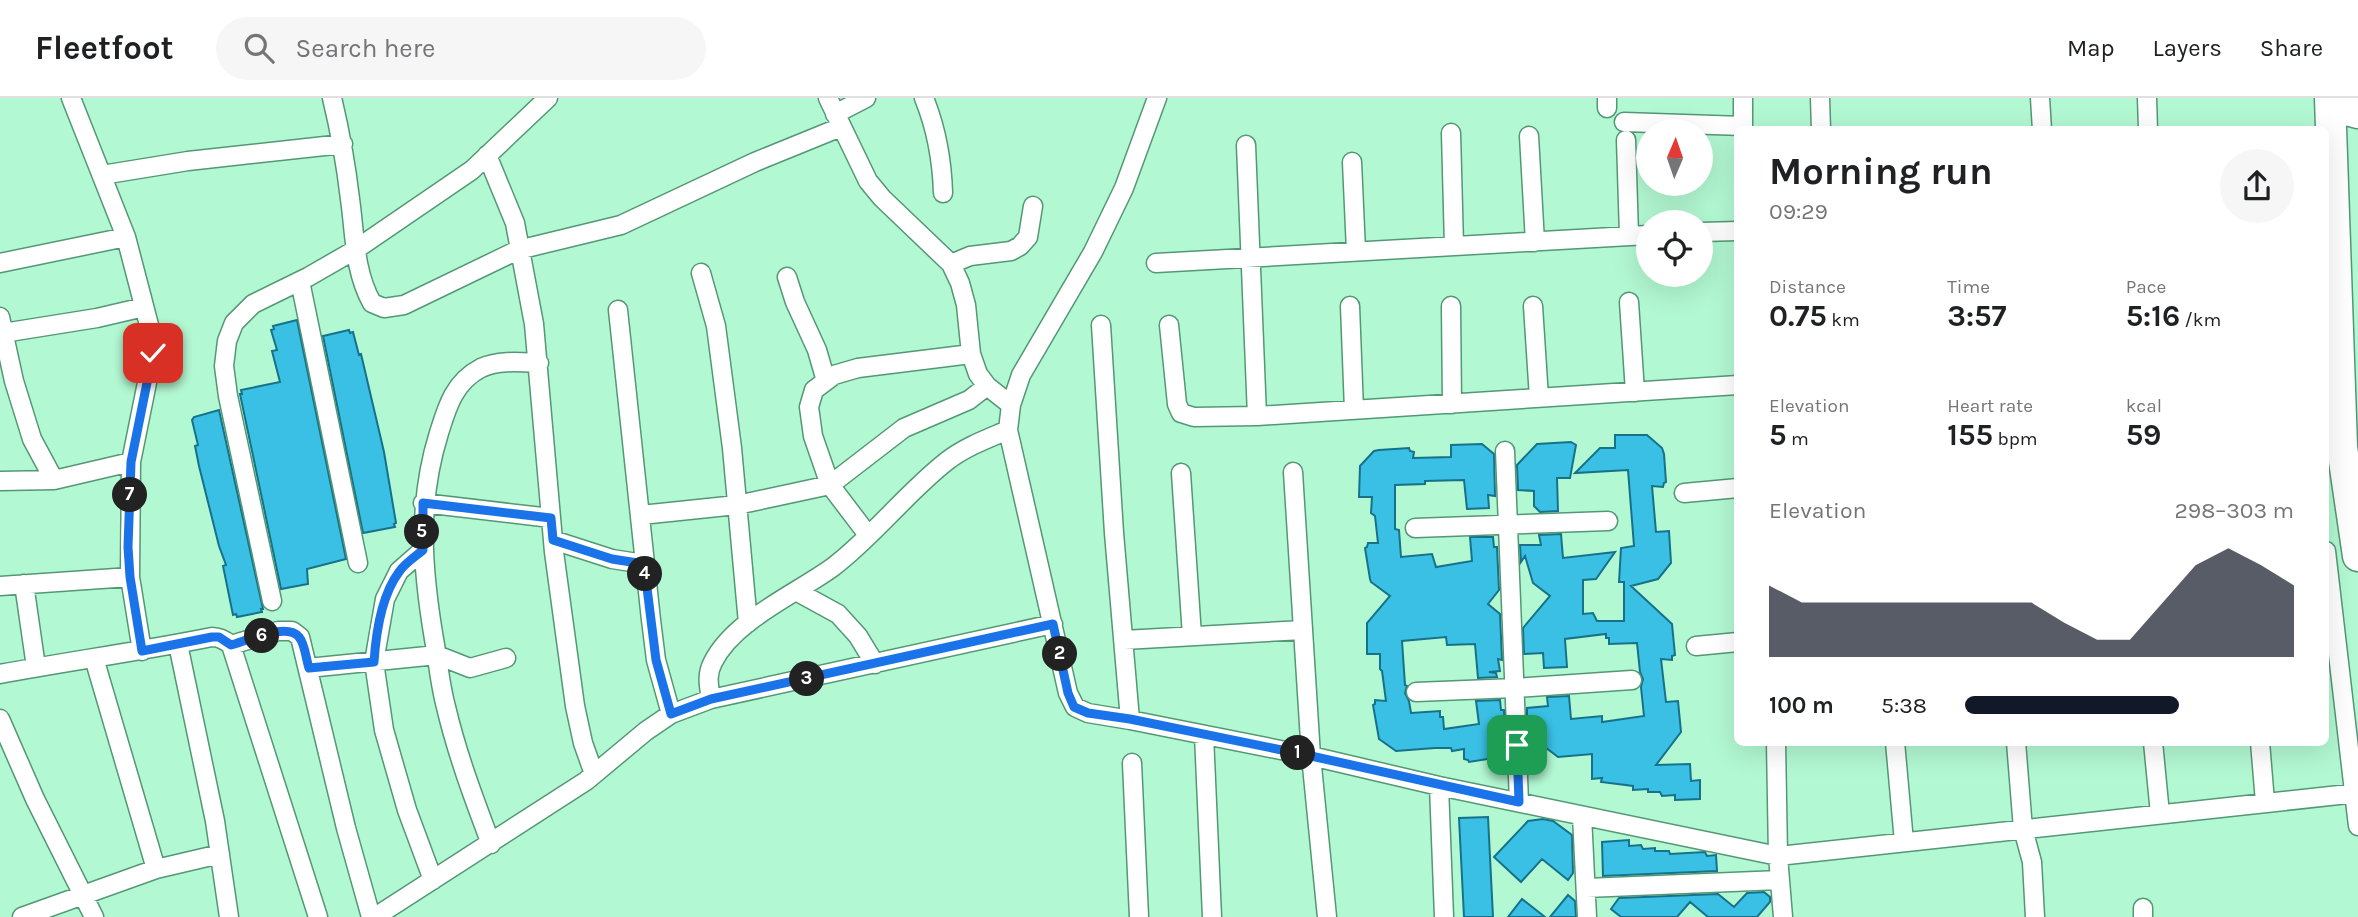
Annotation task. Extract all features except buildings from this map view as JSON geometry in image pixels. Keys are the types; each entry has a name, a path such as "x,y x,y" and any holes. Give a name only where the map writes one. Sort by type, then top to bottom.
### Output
{"highway":[{"path":"2330,98 2347,110 2358,113"},
{"path":"2330,98 2334,448 2358,556"}],"street":[{"path":"71,98 126,237 153,353 131,462 128,547 142,651"},
{"path":"332,98 343,144 355,250 364,289 372,303 384,307 404,305 518,250 621,225 755,162 835,113 866,98"},
{"path":"272,601 228,396 224,366 227,341 234,323 253,304 355,250 472,170 548,98"},
{"path":"924,98 934,122 942,158 943,193"},
{"path":"1157,98 1124,188 1093,251 1021,375 1011,405 1009,430 1068,693 1074,707 1088,713 1311,756 1439,786 1778,856 2356,793"},
{"path":"1743,98 1743,126"},
{"path":"1820,98 1821,126"},
{"path":"2040,98 2042,126"},
{"path":"2147,98 2148,126"},
{"path":"835,113 869,181 882,198 951,264 966,304 971,354 978,374 987,386 1011,405"},
{"path":"1629,235 1625,131 1734,128"},
{"path":"1451,133 1454,246"},
{"path":"1529,136 1535,242"},
{"path":"102,175 188,161 343,144"},
{"path":"1246,145 1257,416"},
{"path":"487,155 512,214 534,324 553,540 575,706 583,743 594,774"},
{"path":"1352,162 1356,251"},
{"path":"951,264 970,256 1011,251 1020,246 1028,237 1033,206"},
{"path":"1713,232 1734,231"},
{"path":"1156,262 1636,235"},
{"path":"0,262 126,237"},
{"path":"701,273 716,326 732,448 748,623"},
{"path":"786,277 817,350 826,381"},
{"path":"300,281 358,563"},
{"path":"1629,302 1636,392"},
{"path":"1350,306 1354,410"},
{"path":"1451,306 1452,404"},
{"path":"1533,306 1539,398"},
{"path":"54,480 32,439 14,381 2,325 97,318 144,307"},
{"path":"618,310 656,660 671,714"},
{"path":"1101,325 1114,533 1130,719"},
{"path":"1169,325 1177,404 1181,413 1194,417 1257,416 1734,385"},
{"path":"868,535 830,485 813,436 809,407 814,390 834,375 858,368 971,354"},
{"path":"491,844 463,771 445,705 427,597 423,503 435,447 450,400 461,382 482,368 510,362 539,363"},
{"path":"640,515 737,505 830,485 904,428 969,400 987,386"},
{"path":"711,699 708,679 712,663 748,623 834,566 947,461 977,442 1009,430"},
{"path":"1505,451 1519,802"},
{"path":"0,481 54,480 131,462"},
{"path":"1293,472 1311,756 1327,917"},
{"path":"1181,473 1192,636"},
{"path":"1684,493 1734,488"},
{"path":"423,503 551,518"},
{"path":"1415,528 1608,521"},
{"path":"553,540 612,559 644,564"},
{"path":"423,550 399,571 384,599 374,662 384,730 407,810 433,880"},
{"path":"2329,575 2358,826"},
{"path":"0,586 130,577"},
{"path":"24,584 36,667"},
{"path":"796,591 838,614 858,636 875,664"},
{"path":"231,645 278,631 292,631 300,638 346,828 373,917 491,844 594,774 671,714 711,699 1053,624"},
{"path":"1124,640 1303,630"},
{"path":"0,674 219,637 231,645 318,917"},
{"path":"1696,646 1734,642"},
{"path":"178,644 211,796 229,917"},
{"path":"309,668 437,655 470,668 506,658"},
{"path":"94,658 156,869"},
{"path":"1416,692 1632,680"},
{"path":"0,719 35,799 94,917"},
{"path":"1204,735 1212,917"},
{"path":"1776,746 1778,856 1783,917"},
{"path":"1895,746 1904,842"},
{"path":"2016,746 2023,829 2032,862 2035,917"},
{"path":"2153,746 2160,814"},
{"path":"2260,746 2265,803"},
{"path":"1132,763 1139,917"},
{"path":"1439,786 1444,917"},
{"path":"1582,816 1587,917"},
{"path":"22,917 156,869 220,855"},
{"path":"1586,888 1780,880"}],"route":[{"path":"153,353 131,462 128,547 142,651 212,637 219,637 231,645 278,631 292,631 300,638 309,668 374,662 384,599 399,571 423,550 423,503 551,518 553,540 612,559 644,564 656,660 671,714 711,699 1053,624 1068,693 1074,707 1088,713 1311,756 1519,802 1517,745"}]}
